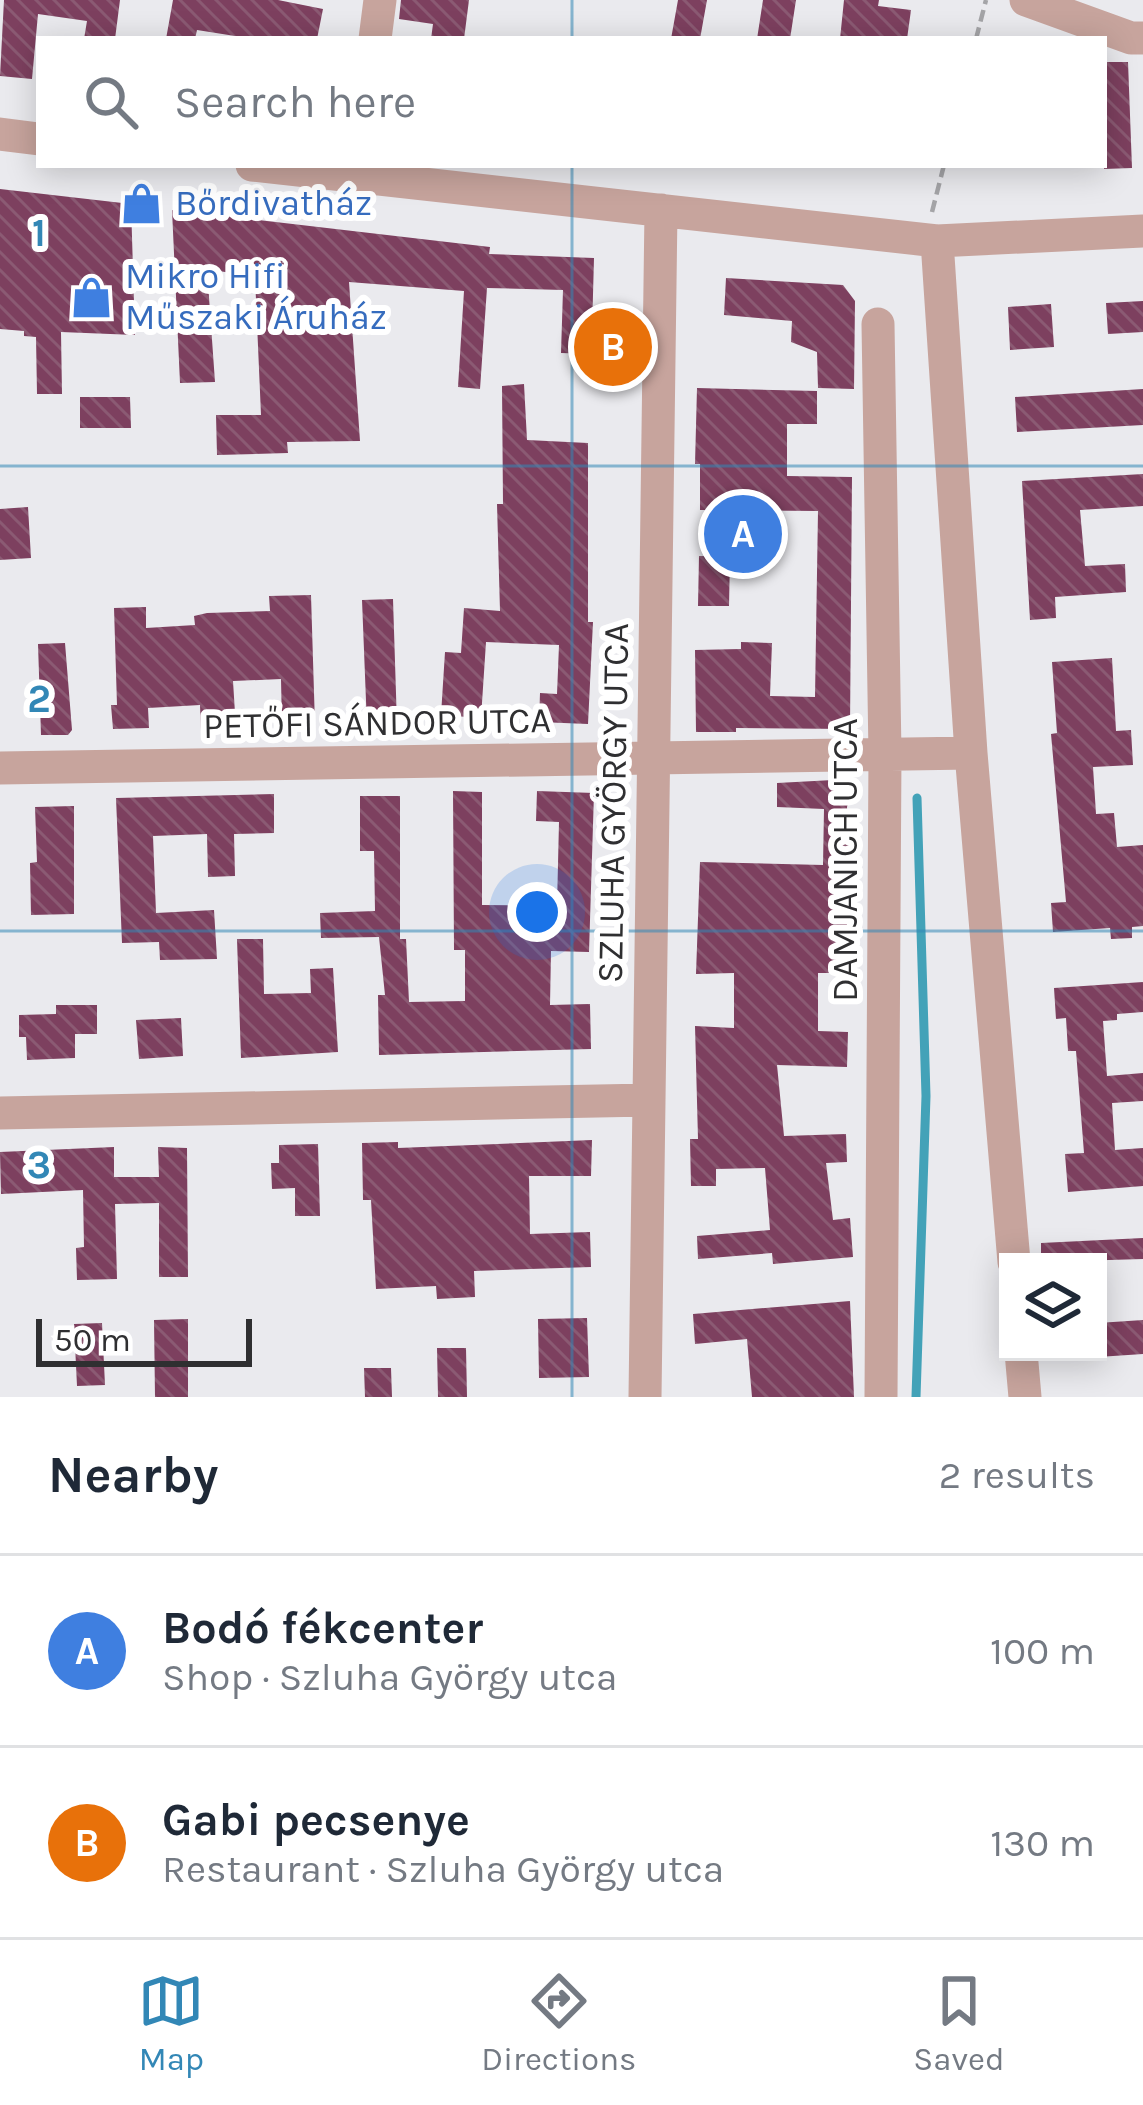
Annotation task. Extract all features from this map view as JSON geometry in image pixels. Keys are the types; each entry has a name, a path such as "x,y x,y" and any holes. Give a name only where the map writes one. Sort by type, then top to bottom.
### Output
{"street":[{"path":"375,36 380,0"},
{"path":"1025,0 1131,38 1143,38"},
{"path":"0,134 36,139"},
{"path":"279,168 930,240 1143,231"},
{"name":"SZLUHA GYÖRGY UTCA","path":"645,1397 661,210"},
{"path":"930,240 1013,1253"},
{"name":"DAMJANICH UTCA","path":"878,324 885,754 881,1397"},
{"name":"PETŐFI SÁNDOR UTCA","path":"0,768 971,753"},
{"path":"0,1113 649,1100"},
{"path":"1022,1361 1025,1397"}],"path":[{"path":"977,36 986,0"},
{"path":"930,240 943,168"}],"building":[{"path":"4,0 120,0 115,36 84,36 87,21 38,14 32,79 0,76"},
{"path":"173,0 278,0 323,9 318,36 235,36 197,30 196,36 167,36"},
{"path":"401,0 469,0 464,36 431,36 433,24 399,19"},
{"path":"678,0 707,0 701,36 672,36"},
{"path":"763,0 796,0 790,36 757,36"},
{"path":"844,0 879,0 878,6 911,10 907,36 840,36"},
{"path":"1107,62 1128,62 1132,168 1104,169"},
{"path":"0,189 131,204 135,335 61,332 62,394 37,394 36,337 0,329"},
{"path":"172,210 490,247 489,254 594,258 592,331 624,332 623,355 561,353 563,290 487,288 480,389 458,387 464,291 349,282 360,441 287,442 288,453 217,455 216,415 261,415 255,277 207,269 215,382 180,383"},
{"path":"726,278 843,285 855,301 854,389 818,388 817,352 791,342 792,321 724,315"},
{"path":"1143,301 1143,332 1108,334 1106,303"},
{"path":"1051,304 1054,347 1010,350 1008,307"},
{"path":"524,384 527,440 588,443 588,622 593,622 588,724 539,722 540,693 557,694 559,645 486,642 481,718 441,715 445,652 461,653 464,608 500,611 497,504 503,504 502,386"},
{"path":"697,388 817,391 817,424 787,424 787,476 852,477 850,729 696,732 695,650 741,649 741,642 772,643 770,696 815,697 818,511 700,510 700,464 695,464"},
{"path":"1143,389 1143,425 1017,432 1015,397"},
{"path":"80,397 130,397 131,428 80,428"},
{"path":"1143,474 1143,506 1080,510 1085,566 1125,564 1126,592 1055,597 1056,618 1030,620 1022,481"},
{"path":"28,507 31,558 0,560 0,509"},
{"path":"699,556 730,557 729,606 698,606"},
{"path":"311,595 315,725 282,726 281,679 233,681 236,729 201,731 200,705 148,708 149,728 113,729 111,705 117,705 114,608 146,607 146,628 195,625 194,616 207,613 270,611 269,596"},
{"path":"393,599 397,725 367,726 362,600"},
{"path":"65,643 72,730 68,735 41,735 38,644"},
{"path":"1112,658 1116,731 1131,730 1133,765 1093,767 1096,814 1114,813 1117,847 1143,845 1143,926 1132,927 1132,938 1111,939 1110,928 1053,932 1051,903 1066,902 1051,734 1057,733 1052,662"},
{"path":"845,782 851,793 847,807 851,907 847,973 818,973 818,1031 848,1032 847,1067 777,1065 784,1136 846,1134 847,1162 826,1163 833,1220 850,1218 853,1257 773,1264 772,1253 698,1259 697,1236 770,1230 765,1168 716,1169 716,1186 691,1186 690,1139 698,1139 695,1026 734,1028 734,973 696,974 700,862 823,865 824,809 777,807 777,783"},
{"path":"453,791 482,792 482,905 557,906 559,822 536,821 537,791 594,793 589,952 551,951 550,1005 590,1004 591,1049 379,1055 378,995 385,995 379,937 321,938 320,913 375,911 374,851 360,851 360,796 400,796 400,939 406,939 409,1002 465,1001 465,950 454,950"},
{"path":"274,794 274,833 234,834 235,876 208,877 207,834 153,836 156,913 214,910 217,959 160,960 159,942 122,943 116,798"},
{"path":"74,806 74,914 31,915 30,863 37,862 35,807"},
{"path":"237,939 263,939 264,994 311,993 310,969 333,968 338,1052 241,1058"},
{"path":"1143,982 1143,1012 1117,1014 1117,1020 1103,1021 1107,1076 1143,1073 1143,1101 1112,1103 1115,1150 1143,1148 1143,1186 1068,1192 1065,1154 1084,1153 1076,1051 1068,1051 1066,1018 1056,1019 1054,988"},
{"path":"56,1005 97,1005 97,1034 75,1034 75,1058 27,1060 26,1037 19,1037 19,1015 56,1014"},
{"path":"181,1018 183,1056 139,1059 136,1020"},
{"path":"592,1140 591,1176 529,1176 530,1234 590,1232 591,1267 474,1271 475,1297 437,1299 436,1286 376,1289 371,1200 363,1200 362,1143 398,1142 398,1148"},
{"path":"318,1144 320,1216 295,1216 295,1188 272,1189 271,1163 279,1163 279,1145"},
{"path":"114,1147 114,1177 159,1177 158,1147 187,1148 188,1277 159,1277 159,1203 115,1204 117,1279 77,1280 76,1248 84,1247 83,1190 1,1194 0,1152"},
{"path":"1143,1238 1143,1259 1107,1260 1107,1253 1041,1253 1041,1243"},
{"path":"850,1301 854,1397 752,1397 747,1339 695,1344 693,1314"},
{"path":"587,1318 589,1377 539,1378 538,1319"},
{"path":"188,1319 188,1397 155,1397 154,1320"},
{"path":"1143,1320 1143,1354 1107,1356 1107,1322"},
{"path":"102,1323 105,1385 77,1386 74,1324"},
{"path":"437,1348 466,1348 467,1397 438,1397"},
{"path":"364,1368 391,1368 392,1397 365,1397"}],"waterway":[{"path":"916,1397 926,1096 917,798"}],"place":[{"name":"Bőrdivatház","path":"141,203"},
{"name":"Mikro Hifi Műszaki Áruház","path":"91,297"},
{"name":"Gabi pecsenye","path":"613,347"},
{"name":"Bodó fékcenter","path":"743,534"}]}
